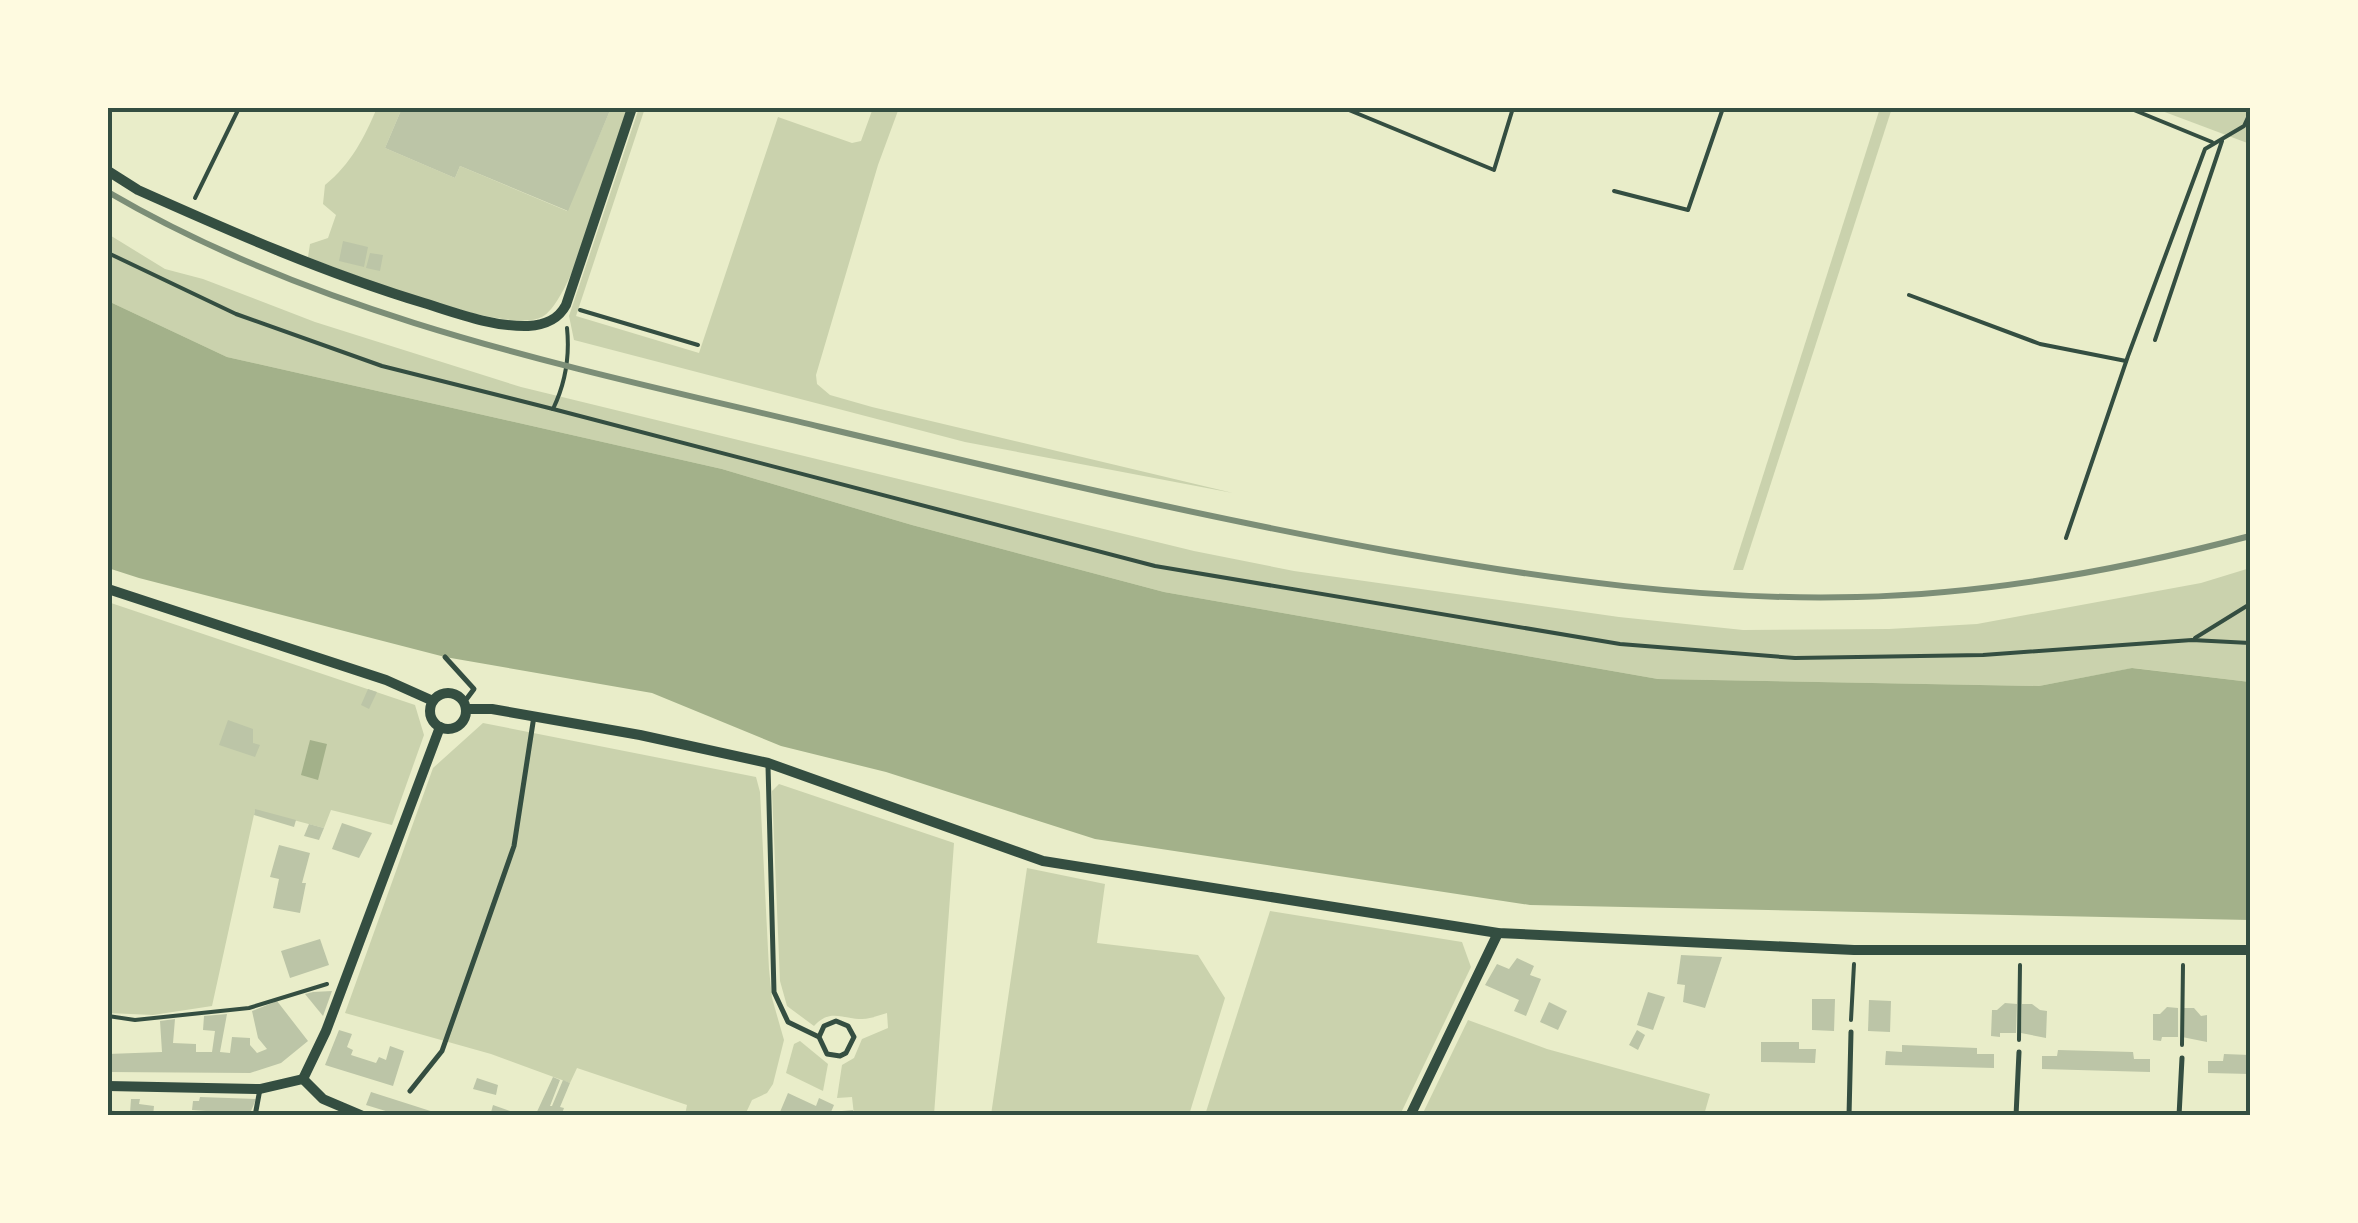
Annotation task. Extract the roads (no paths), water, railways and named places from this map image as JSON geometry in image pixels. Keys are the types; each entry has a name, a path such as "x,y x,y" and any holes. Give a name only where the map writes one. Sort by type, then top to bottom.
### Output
{"street":[{"path":"108,171 138,190 344,278 449,311 526,326 550,322 564,310 632,108"},
{"path":"108,589 386,680 433,701"},
{"path":"433,701 449,692 466,705 768,763 1042,860 1498,934 1854,950 2250,950"},
{"path":"433,701 432,718 440,727 451,729 461,724 466,705"},
{"path":"303,1079 346,979 440,727"},
{"path":"1410,1116 1498,934"},
{"path":"108,1086 260,1089 303,1079"},
{"path":"303,1079 323,1099 363,1116"}],"lane":[{"path":"445,657 474,689 466,705"},
{"path":"410,1091 442,1051 514,846 534,716"},
{"path":"768,763 774,992 788,1022 819,1037"},
{"path":"842,1022 852,1030 853,1043 846,1054 834,1056 822,1050 819,1037 824,1026 842,1022"},
{"path":"1849,1116 1850,1032"},
{"path":"2016,1116 2019,1052"},
{"path":"2179,1116 2182,1058"},
{"path":"255,1116 260,1089"}],"railway":[{"path":"108,192 191,236 277,274 365,307 546,361 1107,493 1452,562 1683,592 1857,597 1957,591 2055,578 2250,536"}]}
